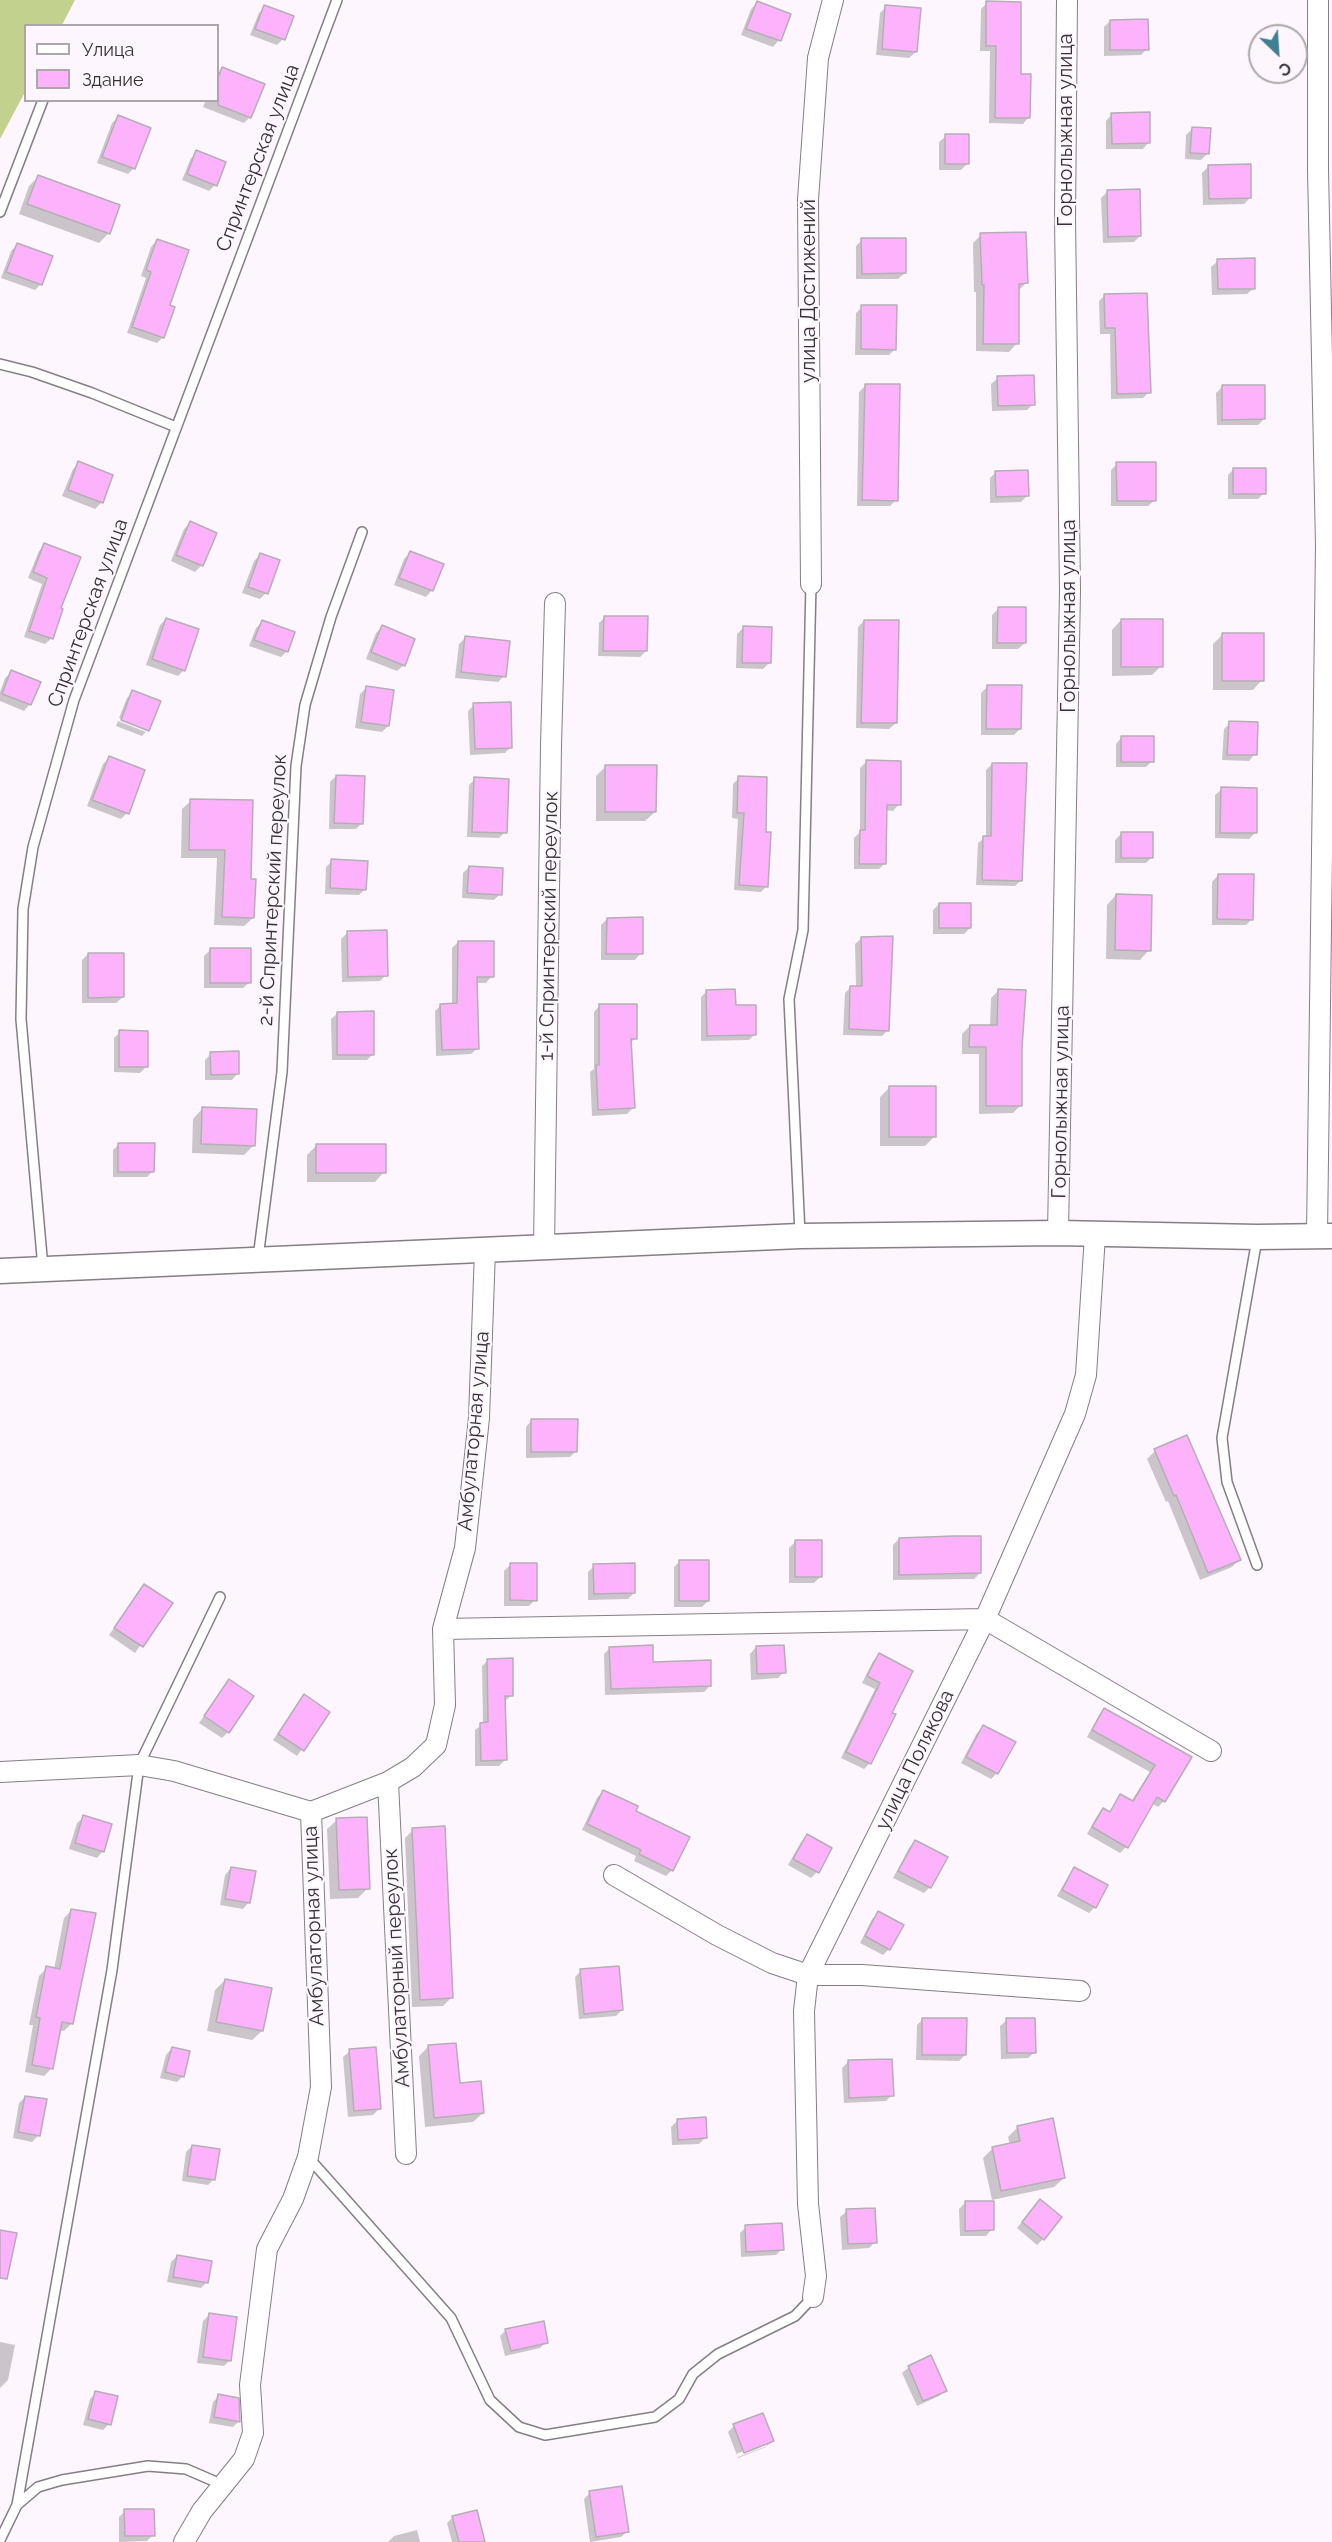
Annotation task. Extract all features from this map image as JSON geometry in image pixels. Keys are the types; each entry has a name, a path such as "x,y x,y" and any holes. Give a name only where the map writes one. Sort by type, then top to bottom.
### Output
{"street":[{"name":"улица Достижений","path":"811,584 808,200 818,58 833,0"},
{"name":"Горнолыжная улица","path":"1058,1233 1070,590 1065,218 1067,0"},
{"path":"0,1271 800,1236 1058,1233 1257,1237 1325,1235 1326,545 1318,0"},
{"name":"1-й Спринтерский переулок","path":"544,1248 555,603"},
{"name":"улица Полякова","path":"813,2297 816,2276 808,2204 804,2022 808,1975 985,1619 1075,1414 1086,1375 1095,1235"},
{"name":"Амбулаторная улица","path":"184,2542 202,2511 244,2459 253,2433 250,2385 267,2248 293,2199 309,2157 321,2087 311,1812 388,1782 413,1767 436,1745 445,1706 443,1629 465,1548 479,1418 485,1250"},
{"path":"443,1629 985,1619 1211,1751"},
{"path":"0,1772 139,1765 174,1771 311,1812"},
{"name":"Амбулаторный переулок","path":"388,1782 406,2154"},
{"path":"614,1875 717,1935 772,1963 808,1975 862,1975 1080,1991"}],"lane":[{"name":"Спринтерская улица","path":"43,1268 21,1019 23,909 33,847 74,700 338,0"},
{"path":"0,212 42,102"},
{"path":"0,364 32,372 92,393 176,427"},
{"name":"2-й Спринтерский переулок","path":"258,1258 282,1072 296,766 305,705 331,618 362,532"},
{"path":"800,1236 789,999 804,930 811,584"},
{"path":"1257,1237 1222,1438 1227,1482 1257,1565"},
{"path":"0,2540 17,2505 112,1970 139,1765 220,1597"},
{"path":"309,2157 452,2318 490,2400 519,2427 545,2435 655,2417 679,2398 693,2374 718,2354 795,2316 813,2297"},
{"path":"17,2505 38,2487 62,2480 148,2466 186,2469 223,2485"}],"green space":[{"path":"0,0 75,0 63,24 24,24 24,94 0,139"}],"building":[{"path":"757,1 791,14 781,41 746,29"},
{"path":"986,1 1021,2 1021,74 1031,74 1030,118 995,118 996,46 986,46"},
{"path":"264,5 294,16 285,40 255,29"},
{"path":"885,5 921,8 917,52 882,49"},
{"path":"1148,19 1149,50 1110,50 1110,20"},
{"path":"222,67 265,84 251,118 218,105 219,75"},
{"path":"1150,112 1150,143 1112,144 1111,113"},
{"path":"118,115 151,128 135,169 102,157"},
{"path":"1192,127 1211,128 1209,154 1190,153"},
{"path":"945,134 969,134 969,164 945,164"},
{"path":"196,150 226,162 217,186 187,174"},
{"path":"1251,164 1251,198 1209,199 1208,165"},
{"path":"38,175 120,205 110,234 27,204"},
{"path":"1140,189 1141,236 1108,237 1107,190"},
{"path":"1026,232 1028,283 1019,284 1019,344 983,344 984,285 982,285 980,233"},
{"path":"861,238 906,238 906,273 862,274"},
{"path":"157,239 189,250 170,305 175,307 164,338 132,327 151,272 146,270"},
{"path":"17,243 53,256 42,285 6,272"},
{"path":"1255,258 1255,289 1218,289 1217,259"},
{"path":"1147,293 1151,393 1117,394 1115,328 1105,328 1104,294"},
{"path":"861,305 897,305 896,350 861,349"},
{"path":"1034,375 1035,405 998,406 997,376"},
{"path":"865,384 900,384 898,501 862,500"},
{"path":"1222,385 1265,385 1265,419 1222,420"},
{"path":"78,461 113,475 103,503 68,490"},
{"path":"1116,462 1156,462 1156,501 1117,501"},
{"path":"1233,468 1266,468 1266,494 1233,494"},
{"path":"1028,470 1029,496 996,497 995,471"},
{"path":"190,521 217,533 203,566 176,555"},
{"path":"44,543 81,557 61,608 63,609 53,639 29,631 47,578 33,572"},
{"path":"410,551 444,564 433,591 399,578"},
{"path":"260,553 280,560 268,594 248,587"},
{"path":"998,607 1026,607 1026,643 997,643"},
{"path":"604,616 648,616 647,651 603,651"},
{"path":"166,618 199,629 185,671 152,659"},
{"path":"1121,619 1163,619 1163,667 1121,667"},
{"path":"262,620 295,632 288,652 254,640"},
{"path":"864,620 899,620 897,723 861,723"},
{"path":"382,625 415,639 405,666 371,652"},
{"path":"743,626 772,627 771,663 742,663"},
{"path":"1222,633 1264,633 1264,681 1222,681"},
{"path":"465,636 510,641 506,677 461,672"},
{"path":"11,670 41,682 31,705 2,694"},
{"path":"987,685 1022,685 1021,729 986,729"},
{"path":"366,686 394,690 389,726 361,722"},
{"path":"132,690 161,701 149,731 121,720"},
{"path":"511,702 512,748 475,749 473,703"},
{"path":"1229,721 1258,722 1257,755 1227,755"},
{"path":"1121,736 1154,736 1154,762 1121,762"},
{"path":"109,756 145,770 129,814 92,800"},
{"path":"866,760 901,761 901,805 887,805 886,864 859,864 860,830 865,830"},
{"path":"992,763 1027,763 1022,881 982,880 983,836 991,836"},
{"path":"605,765 657,765 656,812 605,812"},
{"path":"336,775 365,776 363,824 334,823"},
{"path":"738,776 767,777 766,832 771,832 768,887 739,885 744,813 737,813"},
{"path":"474,777 509,779 507,833 472,832"},
{"path":"1221,787 1257,788 1257,833 1220,833"},
{"path":"190,799 253,800 251,879 256,879 254,918 222,917 225,850 189,850"},
{"path":"1121,832 1153,832 1153,858 1121,858"},
{"path":"331,859 368,861 366,890 330,888"},
{"path":"469,866 503,868 502,895 467,893"},
{"path":"1218,874 1254,874 1253,920 1217,919"},
{"path":"1116,894 1152,895 1151,951 1115,950"},
{"path":"939,903 971,903 971,928 939,928"},
{"path":"643,917 643,954 606,954 607,918"},
{"path":"387,930 388,976 348,977 347,931"},
{"path":"893,936 889,1031 849,1029 850,986 862,986 861,937"},
{"path":"458,941 494,941 494,977 477,977 479,1049 442,1050 440,1004 457,1003"},
{"path":"210,948 251,948 251,983 210,983"},
{"path":"88,953 124,953 124,997 88,998"},
{"path":"735,989 736,1005 756,1005 756,1035 707,1036 706,990"},
{"path":"998,989 1026,990 1022,1048 1022,1106 986,1106 986,1047 969,1047 970,1025 997,1025"},
{"path":"599,1004 637,1004 637,1039 631,1039 635,1108 598,1110 596,1065 599,1065"},
{"path":"374,1011 374,1055 337,1055 337,1012"},
{"path":"119,1030 148,1031 148,1067 119,1067"},
{"path":"239,1051 239,1074 211,1075 210,1052"},
{"path":"889,1086 936,1086 936,1137 889,1137"},
{"path":"202,1107 257,1109 255,1146 201,1144"},
{"path":"118,1143 155,1143 154,1172 118,1172"},
{"path":"316,1144 386,1144 386,1173 316,1173"},
{"path":"531,1419 578,1419 577,1452 531,1452"},
{"path":"1187,1435 1241,1560 1208,1573 1176,1495 1174,1496 1154,1449"},
{"path":"981,1536 981,1573 899,1575 899,1538"},
{"path":"795,1540 822,1540 822,1577 795,1577"},
{"path":"679,1560 709,1560 709,1601 679,1601"},
{"path":"510,1563 537,1563 537,1601 510,1600"},
{"path":"635,1563 635,1593 594,1594 593,1564"},
{"path":"144,1584 173,1603 143,1647 114,1628"},
{"path":"653,1645 653,1662 711,1660 711,1686 611,1689 609,1647"},
{"path":"784,1645 786,1673 757,1674 756,1646"},
{"path":"879,1653 913,1671 892,1713 896,1714 871,1764 846,1752 880,1683 867,1676"},
{"path":"513,1658 513,1696 505,1696 507,1760 481,1761 480,1723 488,1722 487,1659"},
{"path":"229,1679 254,1696 229,1733 204,1716"},
{"path":"304,1694 330,1712 304,1751 278,1734"},
{"path":"1104,1708 1192,1757 1165,1802 1157,1797 1128,1848 1092,1827 1103,1808 1110,1812 1120,1794 1133,1801 1155,1765 1092,1730"},
{"path":"983,1725 1016,1742 998,1774 966,1757"},
{"path":"603,1790 638,1806 636,1811 690,1837 673,1871 639,1854 641,1850 587,1824"},
{"path":"83,1815 112,1824 104,1852 75,1843"},
{"path":"367,1817 370,1889 339,1890 336,1818"},
{"path":"445,1826 453,1998 420,2000 412,1828"},
{"path":"807,1834 832,1848 819,1873 793,1859"},
{"path":"915,1840 948,1857 931,1888 898,1871"},
{"path":"231,1867 256,1871 250,1903 225,1899"},
{"path":"1074,1867 1108,1885 1096,1908 1062,1890"},
{"path":"71,1909 96,1913 73,2024 62,2022 53,2069 32,2065 40,2018 36,2017 46,1966 60,1969"},
{"path":"878,1911 904,1925 890,1950 865,1936"},
{"path":"619,1966 623,2010 584,2014 580,1969"},
{"path":"225,1979 272,1988 263,2031 216,2022"},
{"path":"922,2018 967,2018 966,2055 922,2055"},
{"path":"1006,2018 1035,2018 1036,2053 1007,2053"},
{"path":"456,2043 460,2083 481,2081 484,2113 434,2118 428,2045"},
{"path":"172,2047 190,2051 184,2077 165,2072"},
{"path":"376,2047 381,2109 354,2111 349,2049"},
{"path":"892,2059 894,2096 849,2098 848,2060"},
{"path":"25,2096 47,2099 40,2136 18,2132"},
{"path":"706,2117 707,2138 678,2140 677,2119"},
{"path":"1053,2118 1065,2178 1001,2191 992,2147 1020,2141 1017,2126"},
{"path":"192,2145 220,2149 215,2180 187,2176"},
{"path":"1040,2199 1062,2217 1044,2240 1022,2222"},
{"path":"965,2201 994,2201 994,2230 965,2231"},
{"path":"875,2208 877,2243 848,2244 846,2209"},
{"path":"782,2223 784,2250 746,2252 745,2225"},
{"path":"0,2230 17,2233 7,2279 0,2278"},
{"path":"177,2255 212,2261 208,2283 173,2277"},
{"path":"209,2313 237,2317 231,2361 203,2357"},
{"path":"544,2321 548,2343 511,2351 505,2329"},
{"path":"931,2355 947,2391 923,2401 908,2366"},
{"path":"95,2391 118,2396 111,2425 88,2419"},
{"path":"218,2394 239,2398 240,2422 214,2417"},
{"path":"763,2413 774,2441 744,2453 733,2424"},
{"path":"622,2486 629,2532 596,2537 589,2491"},
{"path":"124,2509 154,2509 155,2536 125,2536"},
{"path":"477,2510 485,2542 459,2542 452,2516"}]}
